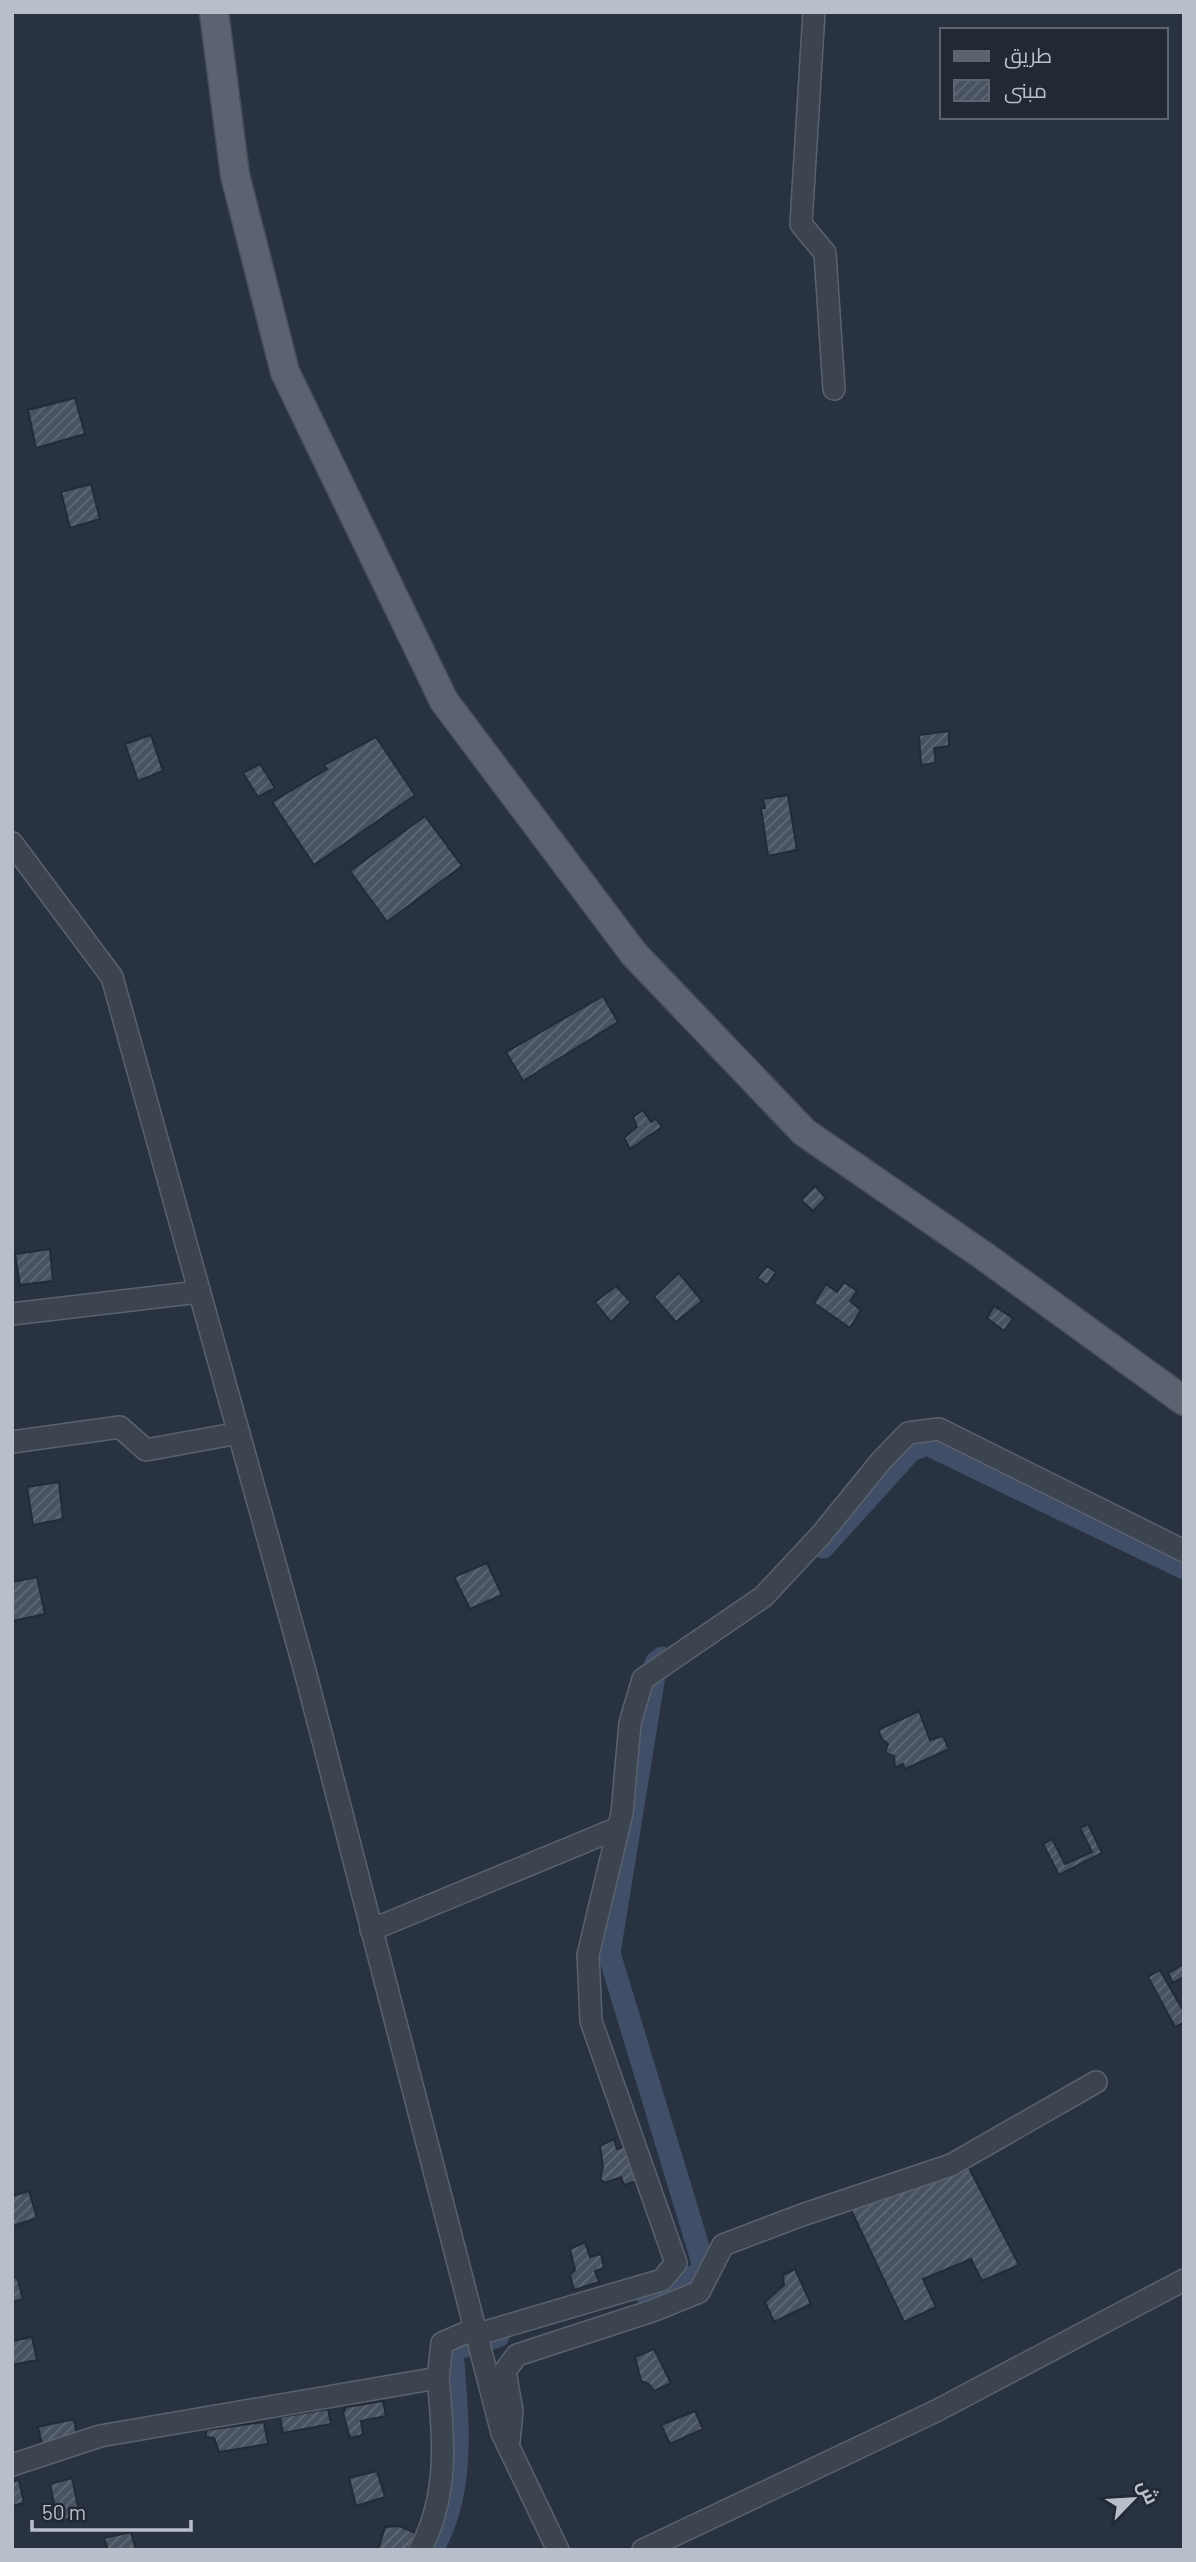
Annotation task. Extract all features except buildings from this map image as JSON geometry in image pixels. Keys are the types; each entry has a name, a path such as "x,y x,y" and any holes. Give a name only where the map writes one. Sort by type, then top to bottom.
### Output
{"main road":[{"path":"214,12 235,174 285,372 444,701 634,954 804,1132 984,1256 1184,1401"}],"street":[{"path":"814,12 801,224 825,253 834,389"},
{"path":"12,842 112,977 306,1675 475,2332 508,2446 558,2550"},
{"path":"12,1314 199,1292"},
{"path":"12,1441 120,1427 146,1450 239,1433"},
{"path":"420,2550 434,2524 445,2447 438,2378 442,2343 662,2280 676,2263 591,2021 588,1955 618,1828 630,1723 643,1679 763,1597 821,1535 881,1461 908,1433 939,1429 1184,1551"},
{"path":"371,1930 618,1828"},
{"path":"508,2446 512,2411 505,2371 517,2355 652,2311 699,2292 723,2245 802,2215 951,2165 1096,2082"},
{"path":"643,2550 936,2411 1184,2280"},
{"path":"12,2465 100,2436 438,2378"}],"waterway":[{"path":"823,1547 911,1450 927,1444 1184,1568"},
{"path":"644,2292 706,2273 609,1953 656,1663 662,1658"},
{"path":"432,2550 451,2502 455,2477 457,2427 452,2350 498,2336"}]}
